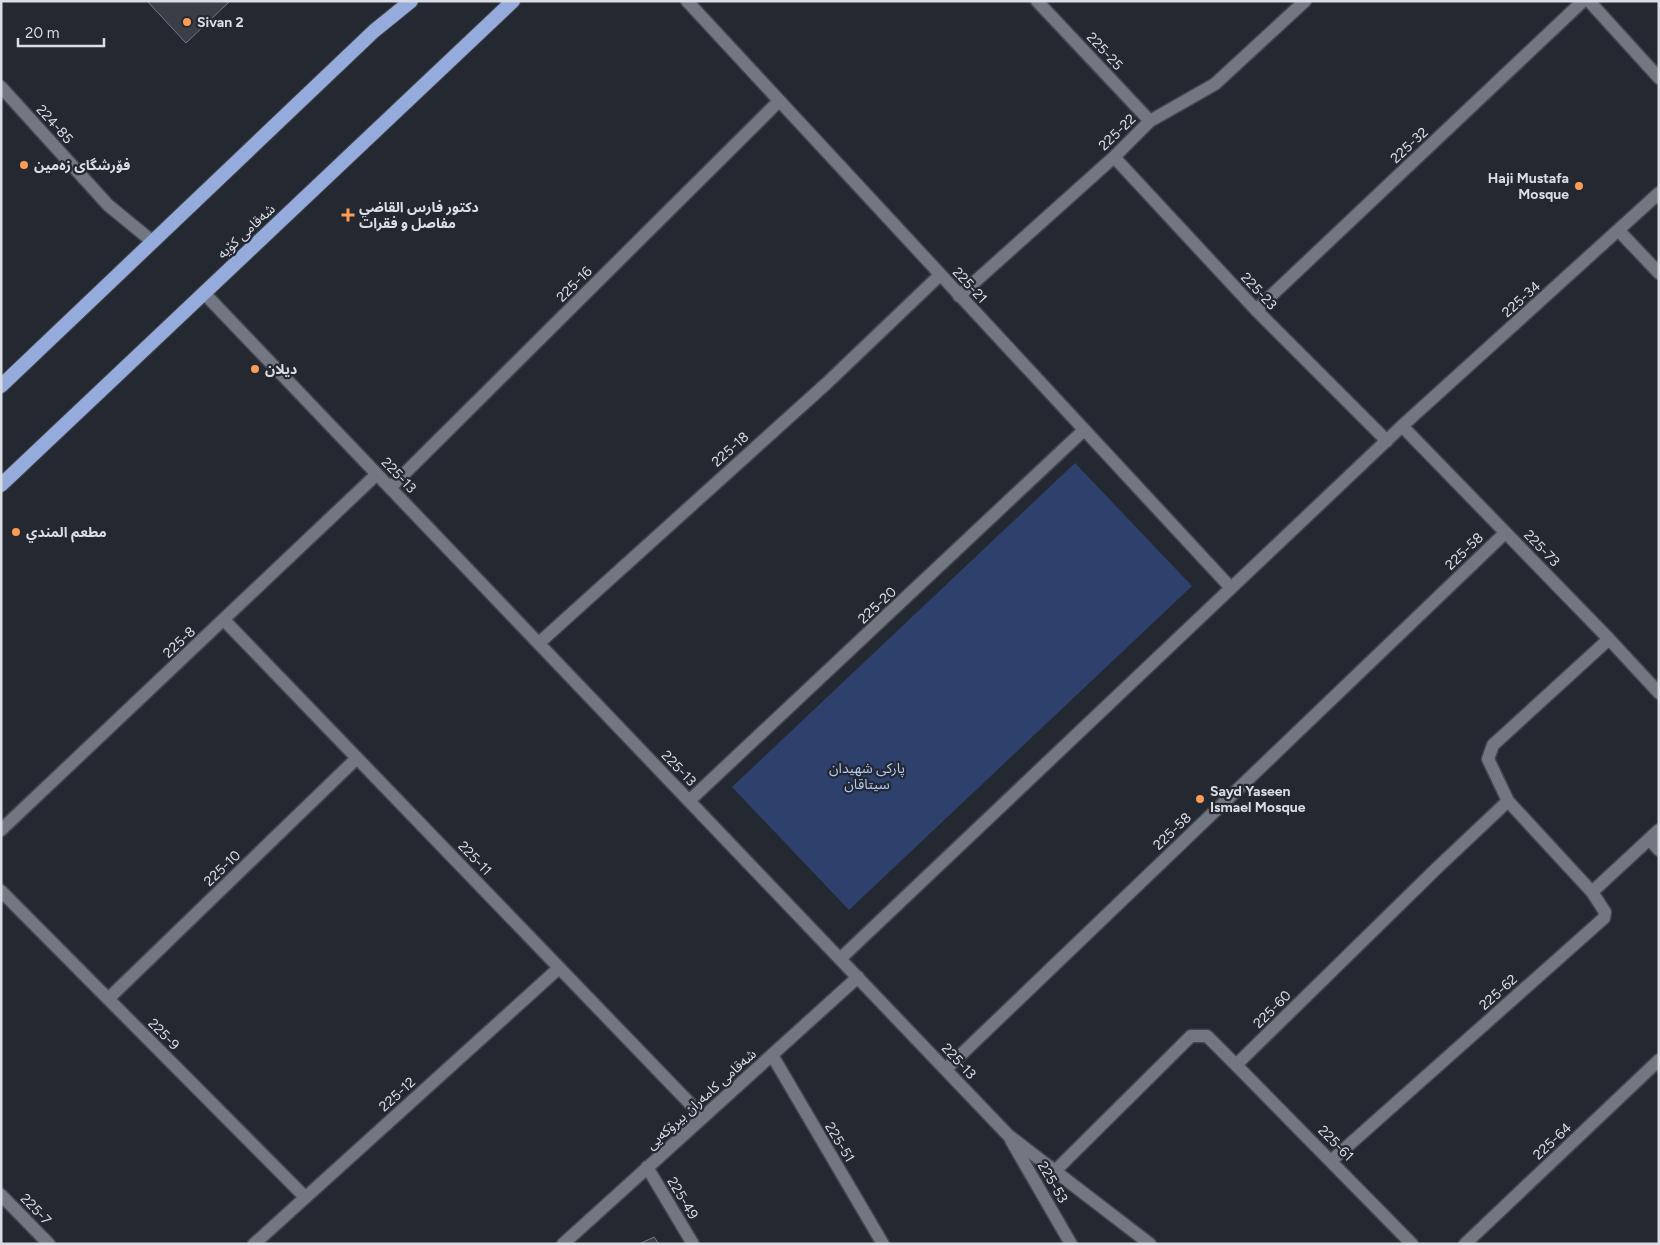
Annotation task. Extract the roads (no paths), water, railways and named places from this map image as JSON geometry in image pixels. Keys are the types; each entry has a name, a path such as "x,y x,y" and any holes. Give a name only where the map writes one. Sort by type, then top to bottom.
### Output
{"highway":[{"path":"1,386 374,31 411,1"},
{"name":"شەقامی کۆیە","path":"1,484 513,1"}],"street":[{"name":"225-21","path":"686,1 1231,588"},
{"name":"225-25","path":"1037,1 1150,120"},
{"name":"225-22","path":"960,296 1114,157 1150,120 1215,84 1305,1"},
{"name":"225-32","path":"1256,310 1583,1"},
{"path":"1589,1 1659,78"},
{"name":"224-85","path":"1,87 108,205 153,242"},
{"name":"225-16","path":"390,488 779,101"},
{"name":"225-23","path":"1114,157 1256,310 1387,441"},
{"name":"225-34","path":"841,958 1402,426 1659,194"},
{"path":"1619,231 1659,273"},
{"name":"225-18","path":"538,643 827,382 940,275"},
{"name":"225-13","path":"204,293 1008,1135 1150,1244"},
{"name":"225-73","path":"1402,426 1659,693"},
{"name":"225-20","path":"689,801 1084,430"},
{"name":"225-8","path":"1,830 377,474"},
{"name":"225-58","path":"946,1069 1505,533"},
{"name":"225-11","path":"224,620 704,1116"},
{"path":"1609,639 1493,745 1488,759 1508,801 1592,892 1659,830"},
{"name":"225-10","path":"108,999 357,758"},
{"name":"225-60","path":"1236,1065 1508,801"},
{"path":"1650,840 1659,850"},
{"name":"225-9","path":"1,892 305,1197"},
{"name":"225-62","path":"1332,1160 1604,918 1605,912 1592,892"},
{"name":"225-12","path":"254,1244 560,968"},
{"name":"شه‌قامی كامەران بیرۆكەیی","path":"563,1244 858,977"},
{"path":"1056,1170 1191,1036 1207,1036 1236,1065"},
{"name":"225-51","path":"772,1055 883,1244"},
{"name":"225-64","path":"1466,1244 1659,1060"},
{"name":"225-61","path":"1236,1065 1332,1160 1412,1244"},
{"name":"225-53","path":"1008,1135 1071,1244"},
{"name":"225-49","path":"647,1168 693,1244"},
{"name":"225-7","path":"1,1195 49,1244"}],"place":[{"name":"Sivan 2","path":"187,22"},
{"name":"فۆرشگای زەمین","path":"24,165"},
{"name":"Haji Mustafa Mosque","path":"1579,186"},
{"name":"دكتور فارس القاضي مفاصل و فقرات","path":"348,215"},
{"name":"دیلان","path":"255,369"},
{"name":"مطعم المندي","path":"16,532"},
{"name":"Sayd Yaseen Ismael Mosque","path":"1200,799"}],"park label":[{"name":"پارکی شهیدان سیتاقان","path":"867,776"}]}
